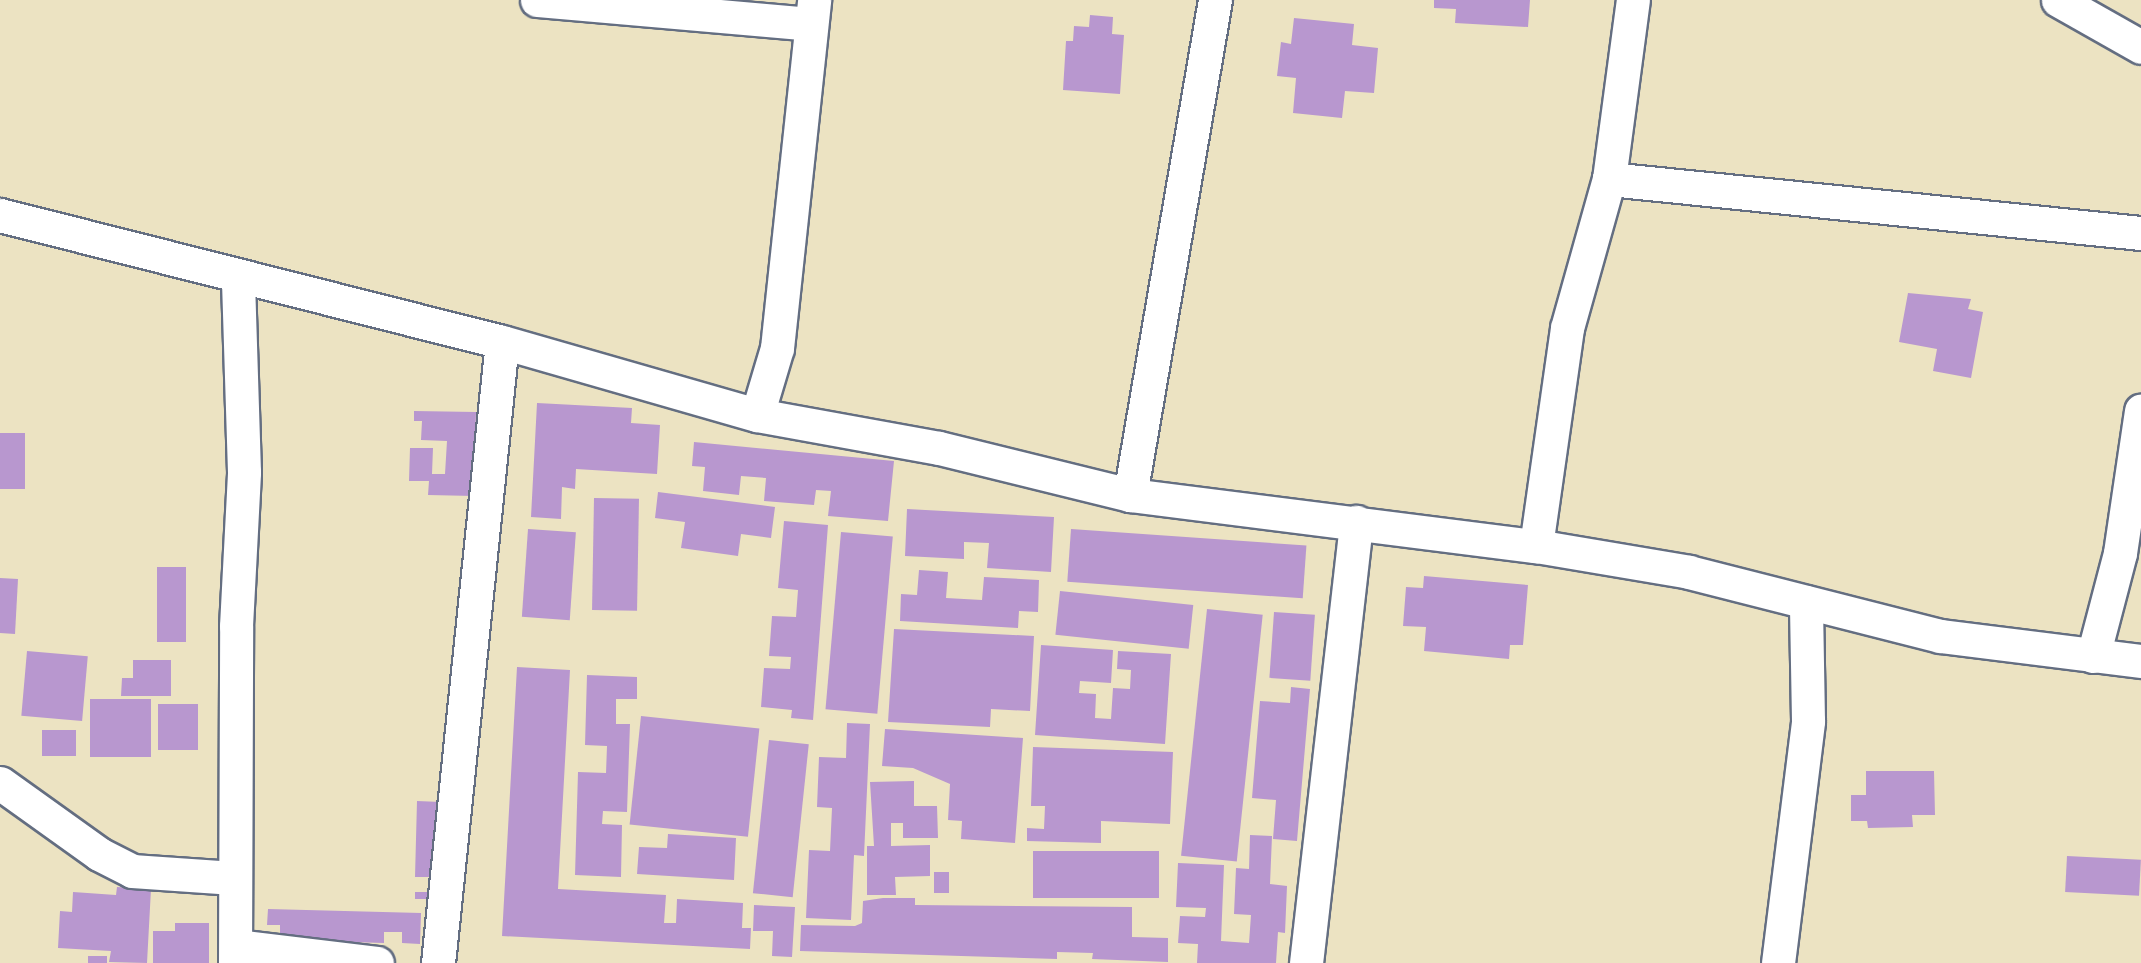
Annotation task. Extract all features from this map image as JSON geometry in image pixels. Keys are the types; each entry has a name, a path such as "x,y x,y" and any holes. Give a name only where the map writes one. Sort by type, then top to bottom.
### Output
{"street":[{"path":"537,0 813,12 777,348 757,415"},
{"path":"1130,495 1215,0"},
{"path":"1536,546 1567,328 1609,179 1633,0"},
{"path":"2058,0 2141,47"},
{"path":"1609,179 2141,233"},
{"path":"0,215 502,342 757,415 939,448 1130,495 1536,546 1689,572 1940,636 2141,661"},
{"path":"238,277 244,472 236,626 234,878 236,955 377,963"},
{"path":"438,963 502,342"},
{"path":"2092,656 2120,554 2141,411"},
{"path":"1306,963 1356,522"},
{"path":"1778,963 1808,721 1806,602"},
{"path":"0,783 99,854 132,871 234,878"}],"building":[{"path":"1434,0 1530,0 1528,27 1455,23 1456,9 1434,8"},
{"path":"1090,15 1113,17 1112,34 1124,35 1120,94 1063,90 1066,41 1073,41 1074,26 1089,27"},
{"path":"1294,18 1354,24 1352,45 1378,48 1374,93 1345,91 1342,118 1293,113 1296,78 1277,76 1281,42 1291,44"},
{"path":"1908,293 1971,299 1968,309 1983,312 1971,378 1933,371 1937,349 1899,342"},
{"path":"537,403 632,408 631,423 660,425 657,474 576,469 575,489 562,487 561,519 531,517"},
{"path":"414,411 476,412 474,496 428,495 429,481 409,481 410,448 433,448 432,474 445,474 447,441 421,440 422,421 414,421"},
{"path":"0,433 25,433 25,489 0,489"},
{"path":"694,442 894,461 888,521 828,516 831,491 816,490 814,505 764,501 766,478 741,476 739,495 703,491 705,467 692,466"},
{"path":"658,492 775,507 771,538 741,534 738,556 681,548 685,522 655,518"},
{"path":"594,498 639,499 637,611 592,610"},
{"path":"907,509 1054,517 1051,572 987,568 989,543 964,542 964,559 905,556"},
{"path":"784,521 828,525 813,720 791,718 792,710 761,707 764,668 790,669 791,657 769,656 772,616 796,617 798,590 778,588"},
{"path":"528,529 576,532 570,620 522,617"},
{"path":"1071,529 1306,545 1303,598 1067,582"},
{"path":"841,532 893,537 877,714 825,709"},
{"path":"157,567 186,567 186,642 157,642"},
{"path":"919,570 948,572 946,598 982,600 984,577 1039,580 1038,612 1019,611 1018,628 900,621 901,594 917,595"},
{"path":"1424,576 1528,585 1523,645 1510,645 1509,659 1424,651 1426,627 1403,626 1406,587 1423,588"},
{"path":"0,578 18,579 15,634 0,633"},
{"path":"1060,591 1193,605 1189,649 1055,635"},
{"path":"1207,609 1263,615 1237,861 1181,856"},
{"path":"1274,612 1315,615 1310,681 1269,678"},
{"path":"894,629 1034,636 1030,711 991,709 990,727 888,722"},
{"path":"1041,645 1113,650 1111,683 1080,681 1079,693 1096,694 1095,718 1111,719 1113,688 1130,689 1131,670 1117,669 1118,651 1171,654 1165,744 1035,735"},
{"path":"27,651 88,656 82,721 21,716"},
{"path":"133,660 171,660 171,696 121,696 122,678 133,678"},
{"path":"517,667 570,670 558,889 666,895 664,923 676,923 677,899 743,903 742,928 751,928 750,949 502,936"},
{"path":"587,675 637,677 637,699 616,699 616,724 630,724 627,812 603,811 602,824 622,825 621,877 575,875 578,772 606,773 607,746 585,745"},
{"path":"1291,687 1310,689 1297,841 1273,839 1276,800 1252,798 1260,701 1290,703"},
{"path":"90,699 151,699 151,757 90,757"},
{"path":"158,704 198,704 198,750 158,750"},
{"path":"641,716 759,728 748,837 630,824"},
{"path":"847,723 870,724 864,856 854,855 851,920 806,918 809,850 830,851 832,808 817,807 819,757 846,758"},
{"path":"885,729 1023,738 1015,843 961,839 962,821 948,820 950,784 913,768 882,766"},
{"path":"42,730 76,730 76,756 42,756"},
{"path":"769,740 809,744 793,897 753,893"},
{"path":"1033,747 1173,752 1170,824 1101,821 1101,843 1027,841 1027,828 1044,829 1045,806 1031,806"},
{"path":"1866,771 1934,771 1935,815 1912,815 1913,827 1868,828 1867,821 1851,821 1851,795 1866,795"},
{"path":"914,781 914,806 937,806 938,838 903,838 903,823 891,823 891,846 930,845 930,876 895,877 896,895 867,895 867,846 874,846 870,782"},
{"path":"417,801 441,802 438,899 415,899 415,892 429,892 429,877 415,877"},
{"path":"668,834 736,838 734,880 637,874 639,847 667,848"},
{"path":"1250,835 1272,836 1270,884 1287,886 1285,933 1278,932 1276,963 1197,963 1198,944 1178,943 1180,916 1205,917 1206,908 1176,907 1178,863 1224,865 1221,941 1249,943 1251,915 1234,914 1236,868 1249,869"},
{"path":"1033,851 1159,851 1159,898 1033,898"},
{"path":"2067,856 2141,860 2139,896 2065,892"},
{"path":"934,872 949,872 949,893 934,893"},
{"path":"117,887 151,889 147,963 109,962 111,951 58,948 60,911 72,912 73,892 116,895"},
{"path":"883,898 915,898 915,905 1132,907 1132,937 1168,938 1168,962 1092,959 1093,953 1057,952 1057,959 800,951 801,925 855,926 862,923 863,901"},
{"path":"754,905 795,907 792,957 772,956 773,931 753,931"},
{"path":"268,909 421,913 420,944 402,943 402,932 384,932 384,943 280,940 280,925 267,925"},
{"path":"175,923 209,923 209,963 153,963 153,931 175,931"},
{"path":"88,956 107,956 107,963 88,963"}]}
